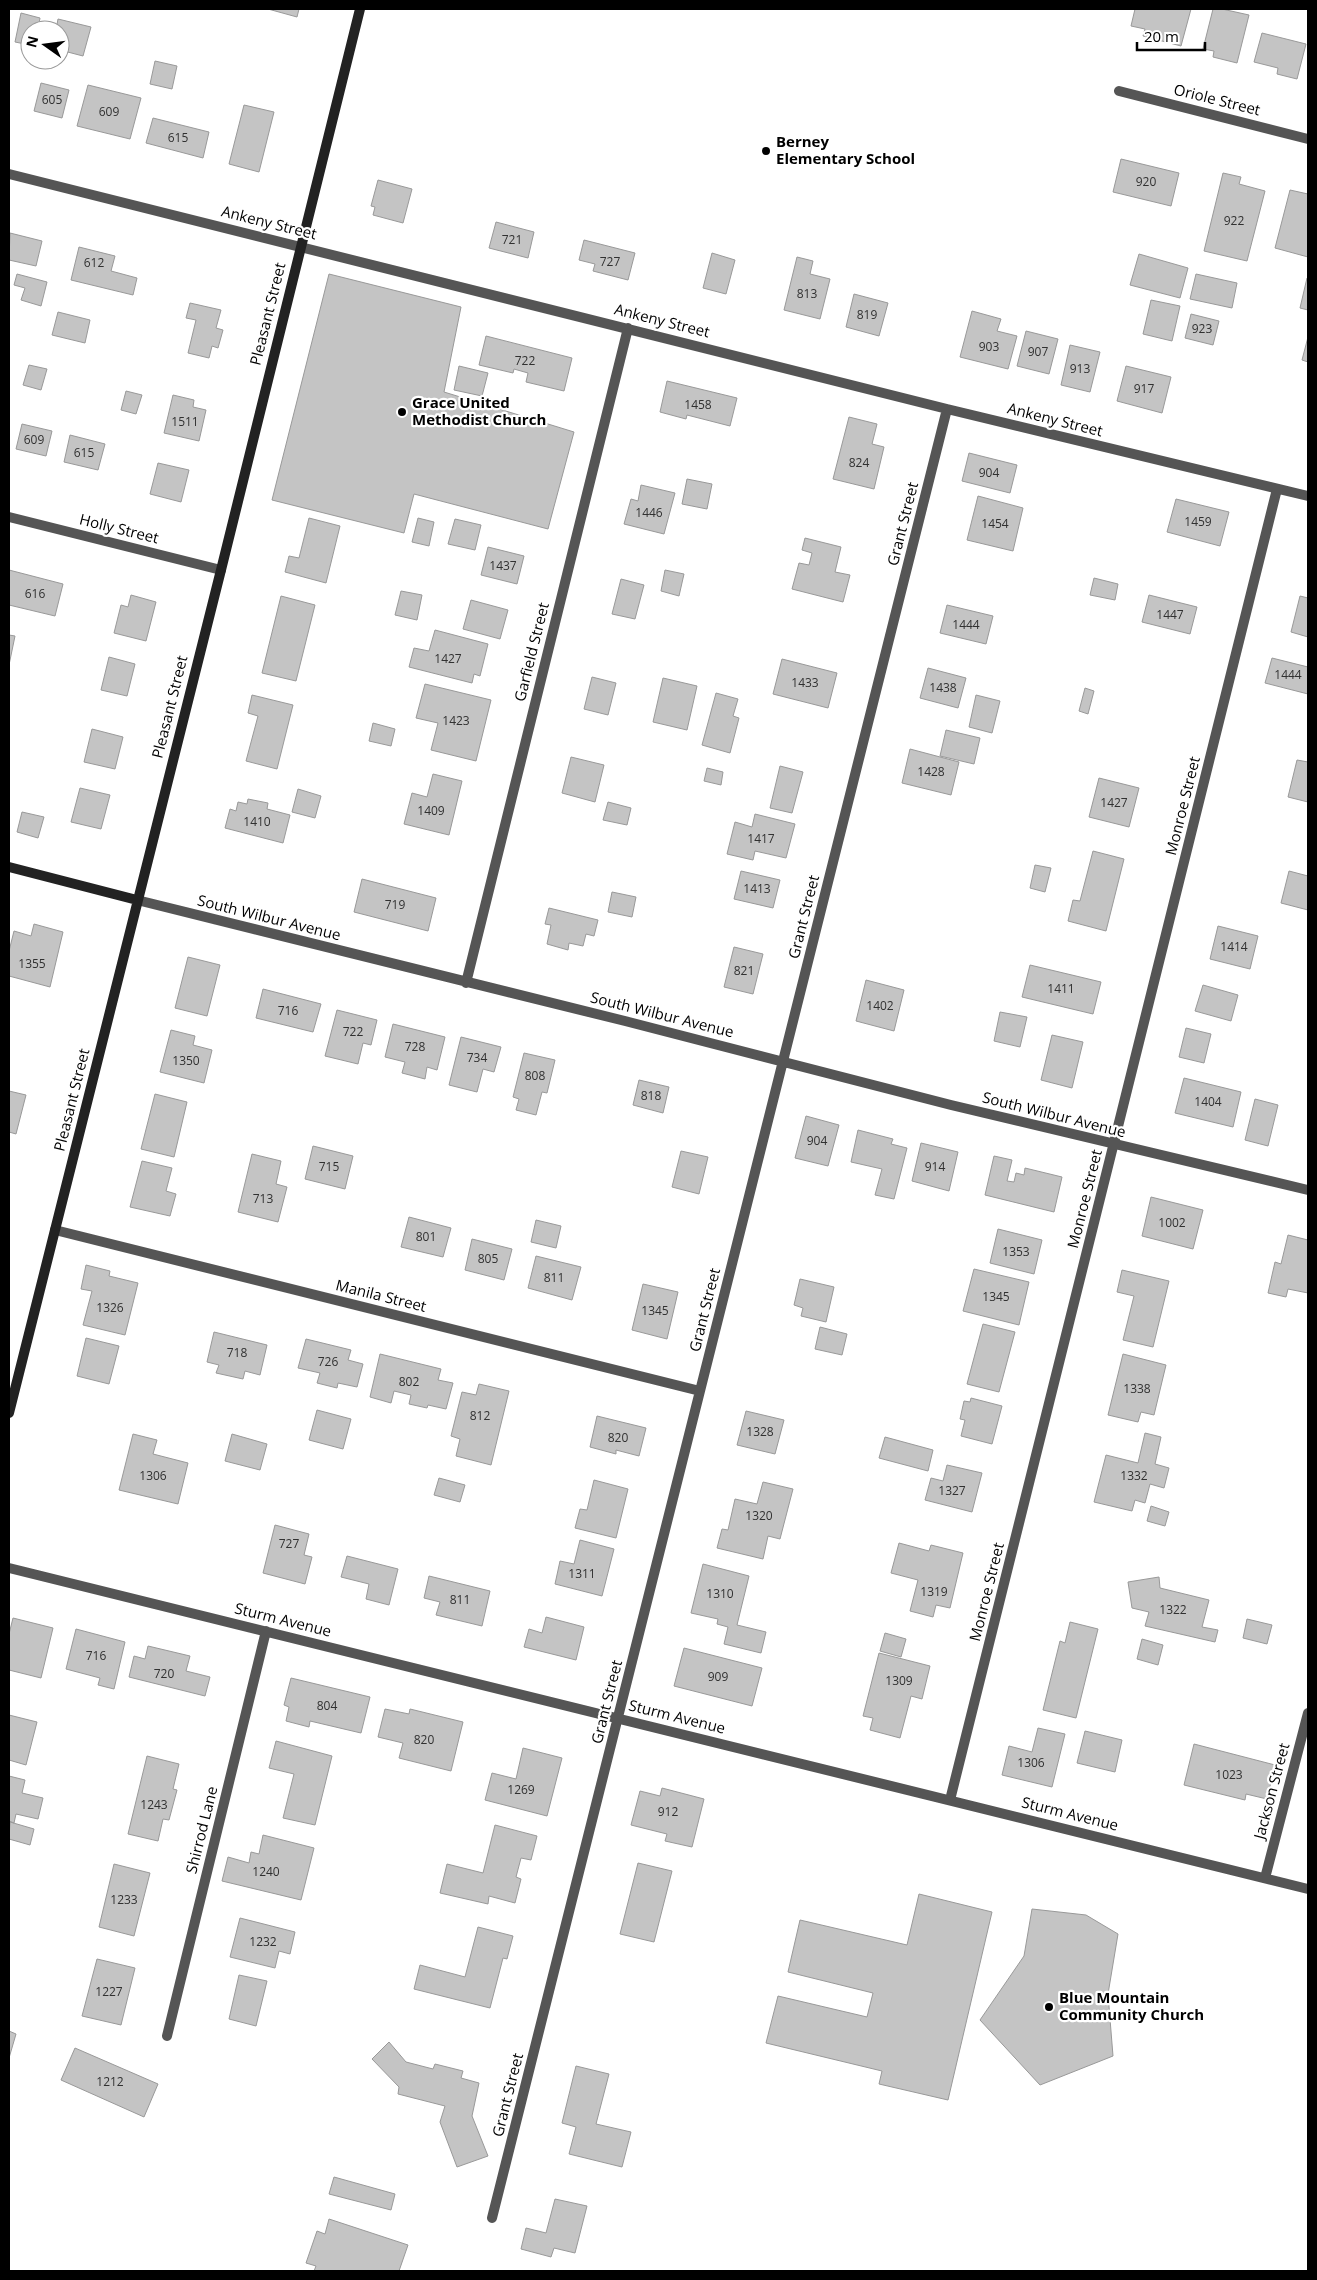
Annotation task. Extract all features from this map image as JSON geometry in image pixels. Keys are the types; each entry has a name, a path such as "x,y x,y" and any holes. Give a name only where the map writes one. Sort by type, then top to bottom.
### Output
{"main road":[{"name":"Pleasant Street","path":"9,1413 360,9"},
{"name":"South Wilbur Avenue","path":"9,867 137,900"}],"street":[{"name":"Oriole Street","path":"1119,91 1308,139"},
{"name":"Ankeny Street","path":"9,174 1308,496"},
{"name":"Garfield Street","path":"466,983 628,328"},
{"name":"Grant Street","path":"492,2218 947,408"},
{"name":"Monroe Street","path":"950,1800 1277,489"},
{"name":"Holly Street","path":"9,517 221,570"},
{"name":"South Wilbur Avenue","path":"137,900 1114,1145 1308,1190"},
{"name":"Manila Street","path":"55,1230 700,1391"},
{"name":"Sturm Avenue","path":"9,1568 1308,1889"},
{"name":"Shirrod Lane","path":"167,2036 266,1631"},
{"name":"Jackson Street","path":"1265,1878 1308,1713"}],"building":[{"path":"268,9 299,9 297,17"},
{"path":"1135,9 1191,9 1181,46 1143,36 1145,29 1131,26"},
{"path":"1213,9 1249,15 1237,63 1213,57 1214,51 1203,49"},
{"path":"21,13 40,18 40,20 20,20 20,43 15,42"},
{"path":"70,22 91,27 83,56 70,53"},
{"path":"1262,33 1306,44 1297,79 1277,74 1278,68 1254,62"},
{"path":"155,61 177,66 172,89 150,84"},
{"path":"41,83 69,90 62,118 34,111"},
{"path":"88,85 141,98 130,139 77,126"},
{"path":"244,105 274,112 259,172 229,164"},
{"path":"153,118 209,132 203,158 146,143"},
{"path":"1121,159 1179,173 1171,206 1113,192"},
{"path":"1223,173 1241,177 1239,184 1265,191 1247,261 1204,251"},
{"path":"378,180 412,189 403,223 373,215 375,207 371,206"},
{"path":"1290,190 1308,194 1308,257 1275,248"},
{"path":"496,222 534,232 528,258 489,248"},
{"path":"10,233 42,241 36,266 9,260"},
{"path":"584,240 635,253 628,280 593,271 595,264 579,260"},
{"path":"79,247 115,256 111,271 137,278 133,295 71,280"},
{"path":"712,253 735,260 726,294 703,288"},
{"path":"1139,254 1188,268 1180,298 1130,285"},
{"path":"797,257 813,261 810,274 830,279 820,319 784,310"},
{"path":"17,274 47,282 41,306 21,300 25,288 14,285"},
{"name":"Grace United Methodist Church","path":"329,274 461,307 444,392 574,432 548,529 414,494 404,533 272,500"},
{"path":"1196,274 1237,283 1232,308 1190,299"},
{"path":"1308,278 1308,310 1300,308"},
{"path":"854,294 888,303 879,336 846,327"},
{"path":"1151,300 1180,306 1172,341 1143,334"},
{"path":"190,303 221,310 216,328 223,330 218,348 212,346 209,358 188,353 196,320 186,318"},
{"path":"972,311 1001,319 997,331 1017,336 1008,369 960,357"},
{"path":"58,312 90,320 85,343 52,335"},
{"path":"1191,314 1219,321 1213,345 1185,338"},
{"path":"1026,331 1058,339 1049,374 1017,366"},
{"path":"486,336 572,358 564,391 526,382 528,373 514,369 513,373 479,365"},
{"path":"1308,337 1308,362 1302,360"},
{"path":"1070,345 1100,352 1090,392 1061,385"},
{"path":"29,365 47,369 41,390 23,385"},
{"path":"459,366 488,373 482,396 454,390"},
{"path":"1126,366 1171,377 1162,413 1117,401"},
{"path":"667,381 737,398 730,426 687,415 686,419 660,412"},
{"path":"126,391 142,395 136,414 121,410"},
{"path":"173,395 194,400 193,407 206,410 199,441 164,433"},
{"path":"849,417 877,424 872,444 884,447 874,489 833,479"},
{"path":"22,424 52,431 46,456 16,449"},
{"path":"70,435 105,444 98,470 64,462"},
{"path":"969,453 1017,465 1010,493 962,481"},
{"path":"158,463 189,470 181,502 150,494"},
{"path":"687,479 712,484 707,509 682,504"},
{"path":"641,485 675,493 664,534 624,524 631,499 638,501"},
{"path":"978,496 1023,508 1013,551 967,540"},
{"path":"1176,499 1229,512 1220,546 1167,532"},
{"path":"309,518 340,526 326,583 285,572 289,556 299,558"},
{"path":"418,518 434,522 429,546 412,542"},
{"path":"455,519 481,525 475,550 448,544"},
{"path":"805,538 841,547 835,572 850,575 843,602 792,589 799,563 809,565 812,553 802,550"},
{"path":"488,547 524,556 517,584 481,575"},
{"path":"9,570 63,584 55,616 9,605"},
{"path":"665,570 684,574 679,596 661,591"},
{"path":"1094,578 1118,584 1115,600 1090,595"},
{"path":"621,579 644,585 635,619 612,614"},
{"path":"401,591 422,595 417,620 395,615"},
{"path":"131,595 156,602 146,641 114,633 121,605 128,607"},
{"path":"1149,595 1197,607 1190,634 1142,622"},
{"path":"281,596 315,605 296,681 262,673"},
{"path":"1300,596 1308,598 1308,637 1291,632"},
{"path":"471,600 508,610 500,639 463,629"},
{"path":"947,605 993,616 986,644 940,633"},
{"path":"435,630 488,644 480,676 474,674 472,683 409,667 414,648 429,651"},
{"path":"9,635 15,636 9,665"},
{"path":"109,657 135,664 127,696 101,690"},
{"path":"1272,658 1308,667 1308,694 1265,683"},
{"path":"782,659 837,673 828,708 773,694"},
{"path":"928,668 966,678 958,708 920,698"},
{"path":"592,677 616,683 608,715 584,709"},
{"path":"663,678 697,686 687,730 653,722"},
{"path":"425,684 491,700 476,761 431,750 438,723 416,718"},
{"path":"1085,688 1094,691 1088,714 1079,711"},
{"path":"716,693 738,699 733,716 739,718 730,753 702,745"},
{"path":"252,695 293,705 277,769 246,761 258,716 248,713"},
{"path":"976,695 1000,701 992,733 969,727"},
{"path":"373,723 395,729 391,746 369,741"},
{"path":"92,729 123,737 115,769 84,762"},
{"path":"946,730 980,738 974,764 940,756"},
{"path":"910,749 959,762 951,795 902,783"},
{"path":"571,757 604,765 595,802 562,793"},
{"path":"1297,760 1308,762 1308,802 1288,797"},
{"path":"780,766 803,772 792,813 770,808"},
{"path":"707,768 723,772 721,785 704,781"},
{"path":"433,774 462,781 449,835 404,824 412,793 427,797"},
{"path":"1099,778 1139,788 1129,827 1089,817"},
{"path":"80,788 110,795 101,829 71,822"},
{"path":"298,789 321,796 315,818 292,812"},
{"path":"248,799 268,803 267,809 290,815 283,843 225,828 230,809 236,811 238,802 247,804"},
{"path":"608,802 631,808 627,825 603,820"},
{"path":"22,812 44,817 38,838 17,832"},
{"path":"755,814 795,824 786,858 755,851 753,860 727,854 735,822 752,827"},
{"path":"1093,851 1124,859 1106,931 1068,921 1073,900 1080,901"},
{"path":"1035,865 1051,868 1045,892 1030,888"},
{"path":"741,871 780,880 773,908 734,899"},
{"path":"1289,871 1308,876 1308,910 1281,903"},
{"path":"362,879 436,898 428,931 354,912"},
{"path":"612,892 636,897 632,917 608,912"},
{"path":"549,908 598,920 594,936 586,934 583,946 569,943 568,950 547,944 551,925 545,924"},
{"path":"34,924 63,932 50,987 9,976 9,951 14,931 31,936"},
{"path":"1218,926 1258,936 1250,969 1210,959"},
{"path":"734,947 763,954 753,994 724,987"},
{"path":"188,957 220,965 207,1016 175,1008"},
{"path":"1030,965 1101,982 1093,1014 1022,997"},
{"path":"866,980 904,990 894,1031 856,1021"},
{"path":"1203,985 1238,995 1231,1021 1195,1011"},
{"path":"263,989 321,1004 313,1032 256,1018"},
{"path":"337,1010 377,1020 371,1045 363,1043 358,1064 325,1056"},
{"path":"1000,1012 1027,1017 1020,1047 994,1041"},
{"path":"393,1024 445,1037 437,1070 427,1067 425,1079 402,1073 405,1062 385,1057"},
{"path":"1186,1028 1211,1034 1204,1063 1179,1057"},
{"path":"171,1030 195,1036 193,1045 212,1050 204,1083 160,1072"},
{"path":"1052,1035 1083,1042 1072,1088 1041,1080"},
{"path":"461,1037 501,1047 494,1072 483,1069 477,1092 449,1085"},
{"path":"524,1053 555,1060 547,1093 542,1092 536,1115 516,1110 519,1099 513,1097"},
{"path":"1184,1078 1241,1092 1233,1127 1175,1113"},
{"path":"639,1080 669,1087 663,1113 633,1105"},
{"path":"9,1091 26,1095 16,1134 9,1132"},
{"path":"155,1094 187,1102 174,1157 141,1149"},
{"path":"1255,1099 1278,1105 1268,1146 1245,1140"},
{"path":"806,1116 839,1125 828,1166 795,1158"},
{"path":"858,1130 893,1139 891,1144 907,1148 894,1199 875,1195 882,1169 851,1162"},
{"path":"921,1143 958,1152 949,1191 912,1181"},
{"path":"313,1146 353,1156 345,1189 305,1179"},
{"path":"681,1151 708,1157 699,1194 672,1187"},
{"path":"252,1154 281,1161 276,1184 287,1187 278,1222 238,1212"},
{"path":"994,1156 1012,1160 1007,1181 1014,1182 1016,1173 1024,1175 1025,1168 1062,1177 1054,1212 985,1195"},
{"path":"142,1161 172,1168 166,1191 176,1194 170,1216 130,1207"},
{"path":"1151,1197 1203,1210 1193,1249 1142,1236"},
{"path":"409,1217 451,1228 443,1257 401,1247"},
{"path":"536,1220 561,1226 556,1248 531,1242"},
{"path":"998,1229 1042,1240 1034,1274 990,1263"},
{"path":"1288,1235 1308,1240 1308,1293 1288,1289 1286,1297 1268,1293 1275,1262 1281,1264"},
{"path":"472,1239 512,1249 504,1280 465,1270"},
{"path":"536,1256 581,1267 572,1300 528,1288"},
{"path":"86,1265 110,1271 109,1276 138,1283 125,1335 83,1325 92,1291 81,1289"},
{"path":"974,1269 1029,1282 1019,1325 963,1311"},
{"path":"1122,1270 1169,1281 1153,1347 1123,1340 1134,1296 1117,1292"},
{"path":"800,1279 834,1287 826,1322 801,1316 803,1308 794,1305"},
{"path":"643,1284 678,1292 667,1339 632,1330"},
{"path":"983,1324 1015,1332 999,1392 967,1384"},
{"path":"820,1327 847,1334 842,1355 815,1349"},
{"path":"214,1332 267,1345 260,1375 245,1371 243,1379 216,1373 219,1365 207,1362"},
{"path":"86,1338 119,1346 109,1384 77,1376"},
{"path":"306,1339 351,1350 348,1360 363,1364 357,1387 338,1383 337,1388 317,1383 320,1373 298,1368"},
{"path":"380,1354 441,1369 438,1380 453,1383 446,1409 428,1405 427,1408 409,1404 411,1395 394,1391 391,1403 370,1397"},
{"path":"1123,1354 1166,1365 1154,1415 1141,1412 1138,1422 1108,1415"},
{"path":"479,1384 509,1391 491,1465 456,1456 460,1439 451,1436 462,1392 476,1395"},
{"path":"971,1398 1002,1406 992,1444 961,1436 965,1420 960,1419 964,1401 970,1402"},
{"path":"317,1410 351,1419 343,1449 309,1440"},
{"path":"746,1411 784,1420 775,1454 737,1445"},
{"path":"597,1416 646,1428 639,1456 616,1450 616,1454 590,1447"},
{"path":"1145,1433 1161,1437 1155,1464 1169,1468 1164,1488 1150,1484 1145,1503 1135,1500 1132,1511 1094,1502 1106,1455 1138,1463"},
{"path":"133,1434 157,1440 153,1454 188,1463 178,1504 119,1490"},
{"path":"232,1434 267,1444 260,1470 225,1461"},
{"path":"885,1437 933,1450 928,1471 879,1458"},
{"path":"947,1465 982,1473 972,1512 925,1500 931,1478 943,1481"},
{"path":"439,1478 465,1485 460,1502 434,1495"},
{"path":"594,1480 628,1489 616,1538 575,1528 580,1509 587,1510"},
{"path":"763,1482 793,1489 780,1539 768,1536 763,1559 717,1548 722,1529 728,1530 735,1499 757,1504"},
{"path":"1151,1506 1169,1512 1165,1526 1147,1521"},
{"path":"275,1525 309,1534 304,1555 312,1557 305,1584 263,1573"},
{"path":"580,1540 614,1549 602,1596 555,1584 560,1561 574,1564"},
{"path":"899,1543 929,1551 931,1545 963,1553 950,1608 936,1605 933,1617 910,1611 918,1580 891,1573"},
{"path":"347,1556 398,1569 389,1605 366,1599 369,1584 341,1577"},
{"path":"703,1564 749,1576 737,1625 766,1632 761,1653 724,1644 728,1627 717,1624 718,1619 691,1613"},
{"path":"429,1576 490,1591 482,1626 436,1615 440,1602 424,1598"},
{"path":"1159,1577 1160,1588 1209,1600 1202,1627 1218,1630 1215,1642 1145,1626 1149,1612 1132,1608 1128,1582"},
{"path":"546,1617 584,1627 576,1660 524,1647 529,1629 542,1633"},
{"path":"13,1618 53,1628 41,1678 9,1670 9,1634"},
{"path":"1247,1619 1272,1625 1267,1644 1243,1638"},
{"path":"1070,1622 1098,1629 1076,1718 1043,1710 1060,1641 1065,1643"},
{"path":"76,1629 125,1642 114,1689 98,1685 100,1678 66,1669"},
{"path":"885,1633 906,1639 901,1657 880,1651"},
{"path":"1142,1639 1163,1645 1158,1665 1137,1659"},
{"path":"148,1646 190,1656 186,1671 210,1677 205,1696 129,1677 134,1656 145,1659"},
{"path":"684,1648 762,1668 752,1706 674,1686"},
{"path":"879,1653 930,1666 922,1699 911,1696 900,1738 870,1730 873,1718 863,1716"},
{"path":"291,1678 370,1697 361,1733 310,1721 309,1727 286,1721 289,1707 284,1705"},
{"path":"385,1709 409,1714 410,1709 463,1722 451,1771 399,1758 403,1743 378,1737"},
{"path":"9,1715 37,1722 26,1765 9,1760"},
{"path":"1038,1728 1065,1734 1052,1787 1002,1775 1009,1746 1032,1752"},
{"path":"1085,1731 1122,1740 1115,1772 1077,1763"},
{"path":"276,1741 332,1756 315,1825 283,1818 294,1774 269,1768"},
{"path":"1194,1744 1275,1765 1267,1799 1246,1794 1245,1800 1184,1785"},
{"path":"523,1748 562,1758 547,1816 485,1800 492,1773 516,1779"},
{"path":"147,1756 179,1764 173,1789 177,1790 169,1820 163,1819 158,1841 128,1834"},
{"path":"9,1776 25,1780 22,1793 43,1798 38,1819 16,1814 14,1823 9,1821"},
{"path":"662,1788 704,1799 692,1847 665,1841 667,1834 631,1825 640,1791 660,1796"},
{"path":"10,1822 34,1829 30,1845 9,1839"},
{"path":"495,1825 537,1836 531,1860 521,1858 516,1877 521,1879 515,1903 489,1896 488,1904 440,1893 447,1864 483,1873"},
{"path":"263,1835 314,1848 301,1900 222,1881 228,1857 249,1863 251,1852 259,1854"},
{"path":"638,1863 672,1871 654,1942 620,1934"},
{"path":"114,1864 150,1873 134,1936 99,1927"},
{"path":"919,1894 992,1912 948,2100 879,2084 882,2071 766,2043 778,1996 867,2017 873,1993 788,1972 800,1920 907,1945"},
{"name":"Blue Mountain Community Church","path":"1032,1909 1086,1915 1118,1934 1108,1994 1113,2056 1040,2085 980,2020 1024,1956"},
{"path":"240,1918 295,1932 290,1954 279,1951 275,1968 230,1957"},
{"path":"478,1927 513,1936 507,1959 503,1958 490,2008 414,1989 420,1965 465,1977"},
{"path":"97,1959 135,1968 121,2025 82,2016"},
{"path":"239,1975 267,1981 256,2026 229,2019"},
{"path":"9,2031 16,2034 9,2058"},
{"path":"389,2042 406,2062 433,2069 435,2064 463,2071 461,2078 479,2083 472,2116 488,2156 457,2167 440,2122 445,2106 398,2094 399,2087 372,2059"},
{"path":"75,2048 158,2084 144,2117 61,2080"},
{"path":"576,2066 609,2074 596,2124 631,2132 622,2167 569,2154 576,2127 562,2123"},
{"path":"334,2177 395,2194 391,2210 329,2194"},
{"path":"555,2199 587,2206 575,2253 554,2248 551,2257 521,2249 526,2228 546,2233"},
{"path":"329,2219 408,2245 399,2271 314,2271 316,2266 306,2263 317,2231 325,2234"}],"place":[{"name":"Berney Elementary School","path":"766,151"},
{"name":"Grace United Methodist Church","path":"402,412"},
{"name":"Blue Mountain Community Church","path":"1049,2007"}]}
